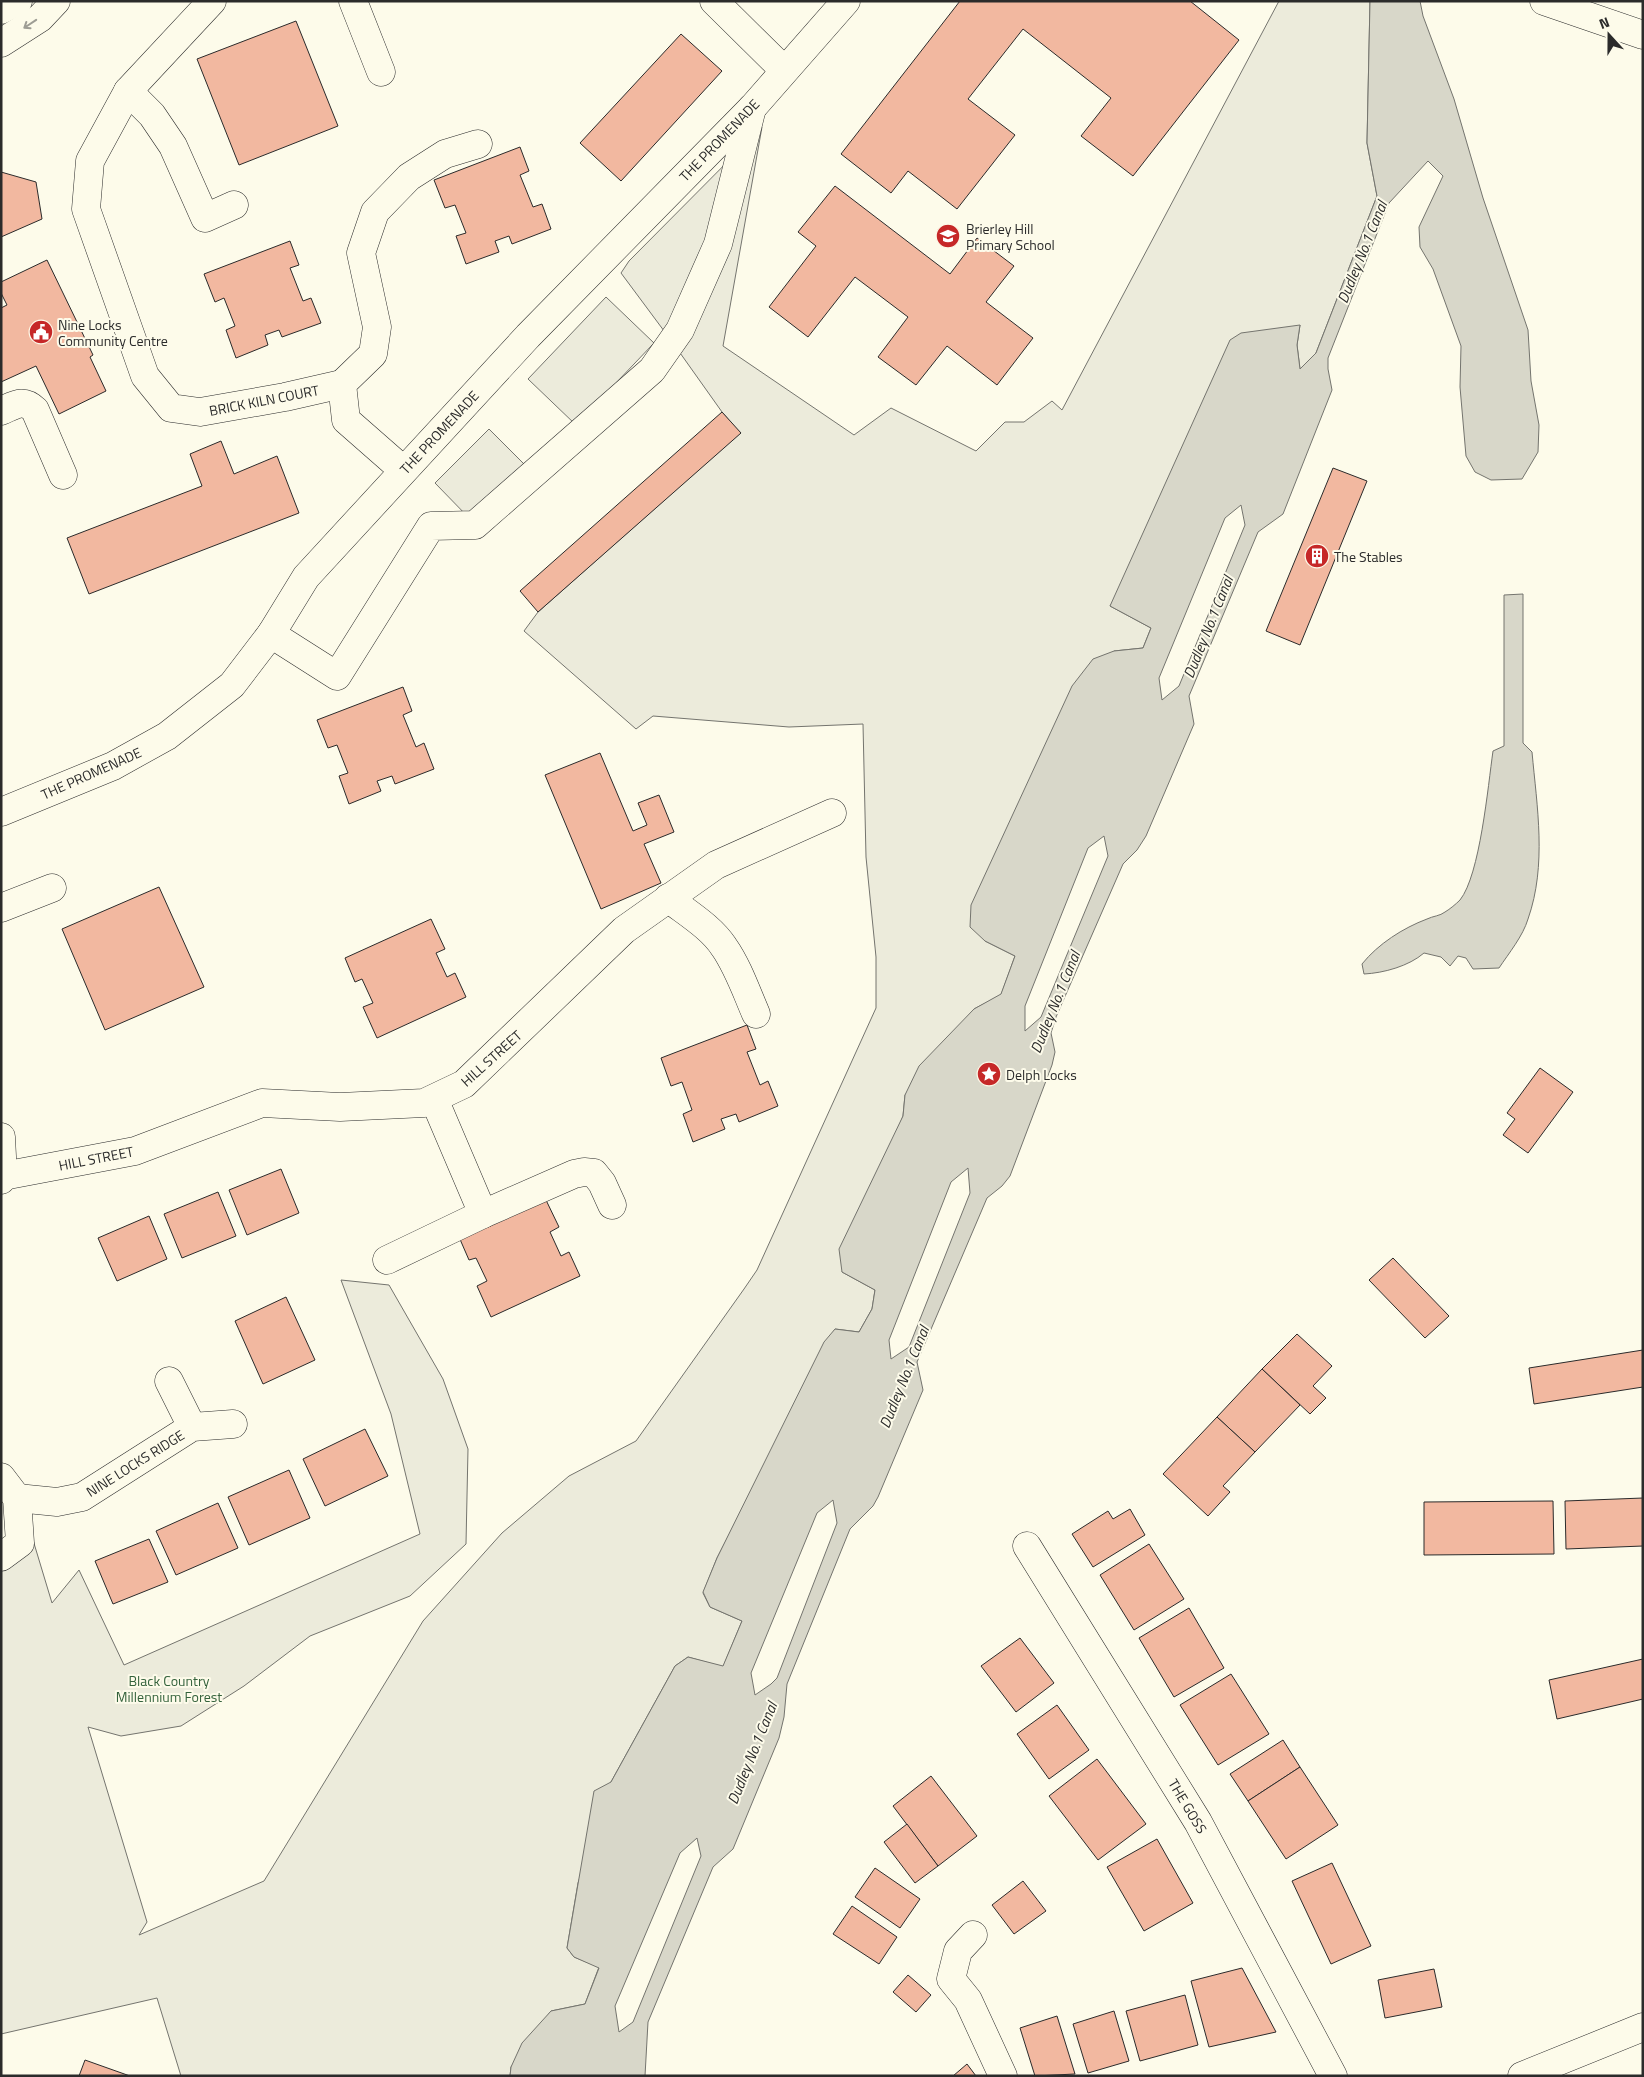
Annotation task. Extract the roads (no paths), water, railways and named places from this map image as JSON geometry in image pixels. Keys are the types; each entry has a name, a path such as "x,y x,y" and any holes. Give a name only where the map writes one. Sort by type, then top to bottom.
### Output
{"street":[{"path":"1,10 18,1"},
{"path":"1,43 40,18 56,1"},
{"name":"BRICK KILN COURT","path":"212,1 128,91 90,161 86,209 144,376 171,408 200,412 285,397 342,384"},
{"path":"353,1 381,72"},
{"path":"714,1 784,70"},
{"name":"THE PROMENADE","path":"1,812 113,766 167,736 232,685 271,634 306,577 528,336 753,107 846,1"},
{"path":"1544,1 1643,35"},
{"path":"128,91 152,115 173,146 205,218 234,205"},
{"path":"271,634 337,676 431,526 475,525 652,370 680,330 718,244 753,107"},
{"path":"404,470 346,420 342,384 373,354 377,327 361,253 375,212 409,178 445,154 478,144"},
{"path":"1,411 20,403 28,404 35,410 63,475"},
{"name":"HILL STREET","path":"1,1137 2,1178 135,1151 262,1103 340,1107 388,1103 424,1103 464,1084 624,930 668,898 716,865 832,813"},
{"path":"1,908 52,888"},
{"path":"668,898 696,919 724,946 756,1014"},
{"path":"434,1099 484,1214"},
{"path":"387,1260 574,1174 594,1172 602,1182 612,1205"},
{"name":"NINE LOCKS RIDGE","path":"169,1380 192,1427"},
{"name":"NINE LOCKS RIDGE","path":"17,1498 57,1502 82,1497 192,1427 233,1424"},
{"path":"1,1476 17,1498 20,1543 1,1557"},
{"name":"THE GOSS","path":"1027,1546 1198,1822 1333,2076"},
{"path":"973,1935 958,1951 951,1979 968,2000 1003,2076"},
{"path":"1522,2076 1643,2027"}],"water":[{"name":"Dudley No.1 Canal","path":"1370,1 1420,1 1423,16 1454,99 1483,198 1528,330 1531,381 1539,425 1538,452 1522,479 1491,480 1475,472 1466,456 1460,387 1461,346 1433,269 1420,247 1419,227 1443,176 1428,161 1389,203 1328,358 1332,390 1283,514 1258,532 1189,696 1194,724 1146,836 1137,850 1123,864 1056,1017 1051,1033 1055,1052 1052,1065 1010,1176 1002,1186 987,1198 917,1362 923,1390 878,1497 873,1506 850,1529 787,1684 784,1717 779,1738 733,1849 713,1867 648,2022 645,2076 510,2076 511,2067 522,2043 551,2011 585,2004 599,1968 574,1957 567,1948 594,1791 611,1782 675,1666 688,1657 723,1666 742,1621 710,1607 703,1592 717,1558 824,1342 835,1329 859,1332 872,1309 875,1290 842,1272 839,1249 903,1116 905,1095 919,1066 974,1009 1001,994 1015,956 985,941 970,927 971,905 1072,686 1093,659 1114,651 1143,648 1151,628 1110,606 1230,340 1241,333 1300,325 1297,345 1300,369 1316,353 1377,196 1367,143","holes":["1241,505 1245,525 1179,686 1162,700 1159,678 1225,518","1104,836 1108,856 1041,1017 1025,1031 1025,1006 1088,848","968,1168 970,1193 909,1347 891,1359 889,1340 951,1182","833,1500 837,1523 777,1678 755,1695 751,1673 817,1513","697,1838 701,1856 633,2022 619,2032 615,2006 680,1853"]},
{"path":"1523,594 1523,743 1532,752 1539,836 1539,857 1534,899 1526,925 1499,968 1473,969 1466,958 1458,956 1450,966 1441,957 1424,953 1411,962 1396,968 1364,974 1362,964 1376,950 1392,937 1409,927 1447,911 1460,900 1467,888 1478,851 1493,751 1504,746 1504,595"}],"place":[{"name":"Brierley Hill Primary School","path":"948,236"},
{"name":"Nine Locks Community Centre","path":"41,332"},
{"name":"The Stables","path":"1317,556"},
{"name":"Delph Locks","path":"989,1074"}],"park label":[{"name":"Black Country Millennium Forest","path":"169,1688"}]}
